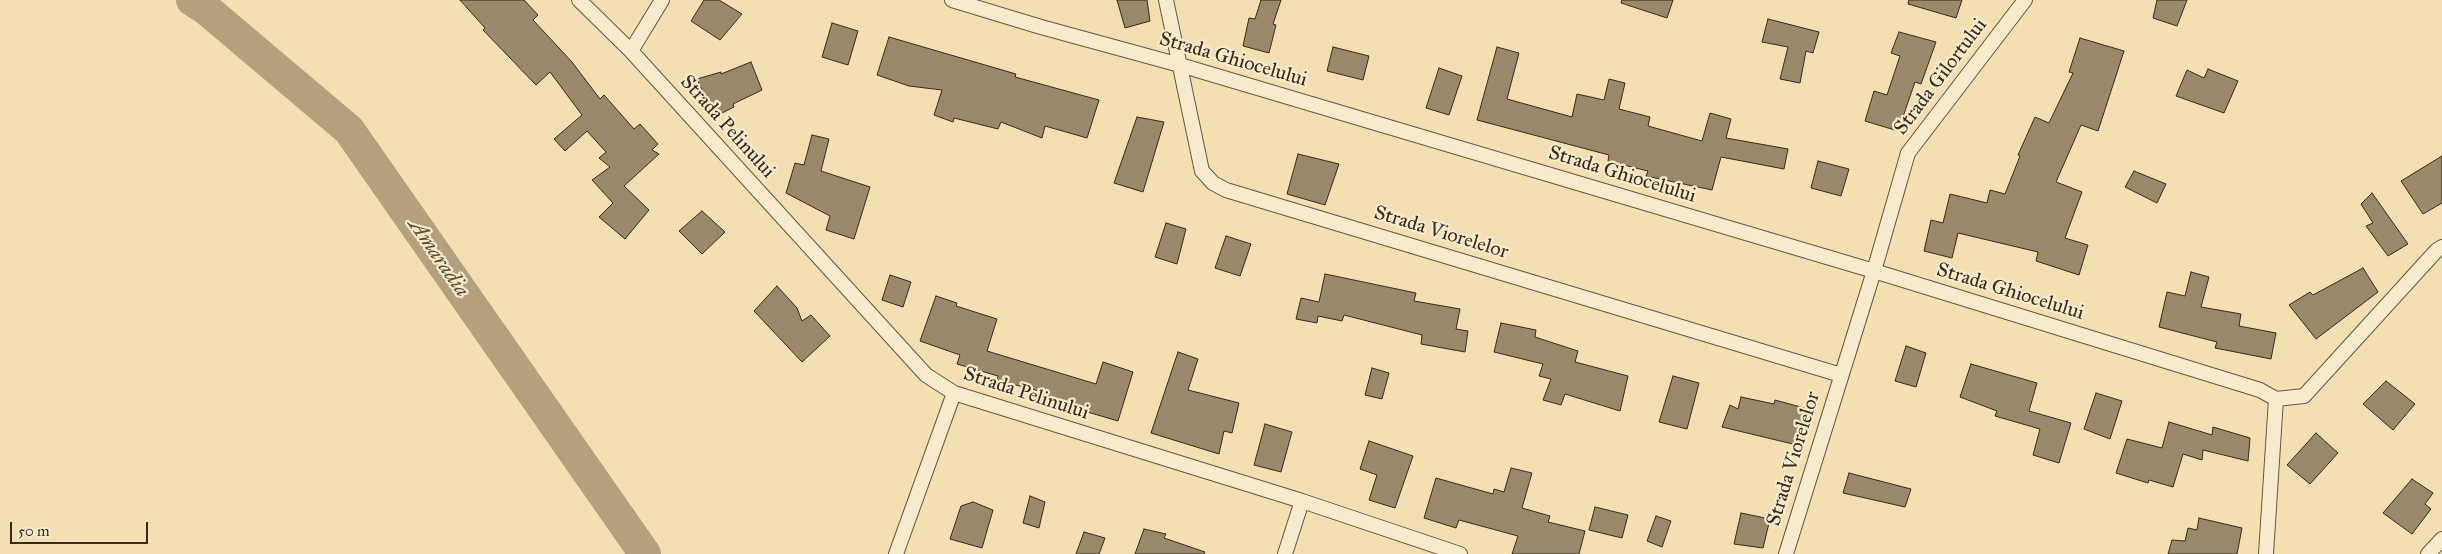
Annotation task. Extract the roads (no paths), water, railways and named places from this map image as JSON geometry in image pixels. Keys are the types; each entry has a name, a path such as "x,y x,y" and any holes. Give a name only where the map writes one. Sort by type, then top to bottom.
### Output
{"street":[{"name":"Strada Pelinului","path":"579,0 631,51 926,375 954,393 1302,501 1460,554"},
{"path":"631,51 662,0"},
{"name":"Strada Ghiocelului","path":"952,0 1041,27 1180,65 1874,270 2260,390 2276,399"},
{"name":"Strada Viorelelor","path":"1166,0 1202,171 1213,183 1236,192 1840,375"},
{"name":"Strada Gilortului","path":"1874,270 1908,153 2025,0"},
{"path":"2266,554 2276,399 2304,396 2437,250 2442,247"},
{"name":"Strada Viorelelor","path":"1786,554 1874,270"},
{"path":"896,554 954,393"},
{"path":"1285,554 1302,501"},
{"path":"2428,554 2442,539"}],"waterway":[{"name":"Amaradia","path":"192,0 206,9 349,130 645,554"}]}
